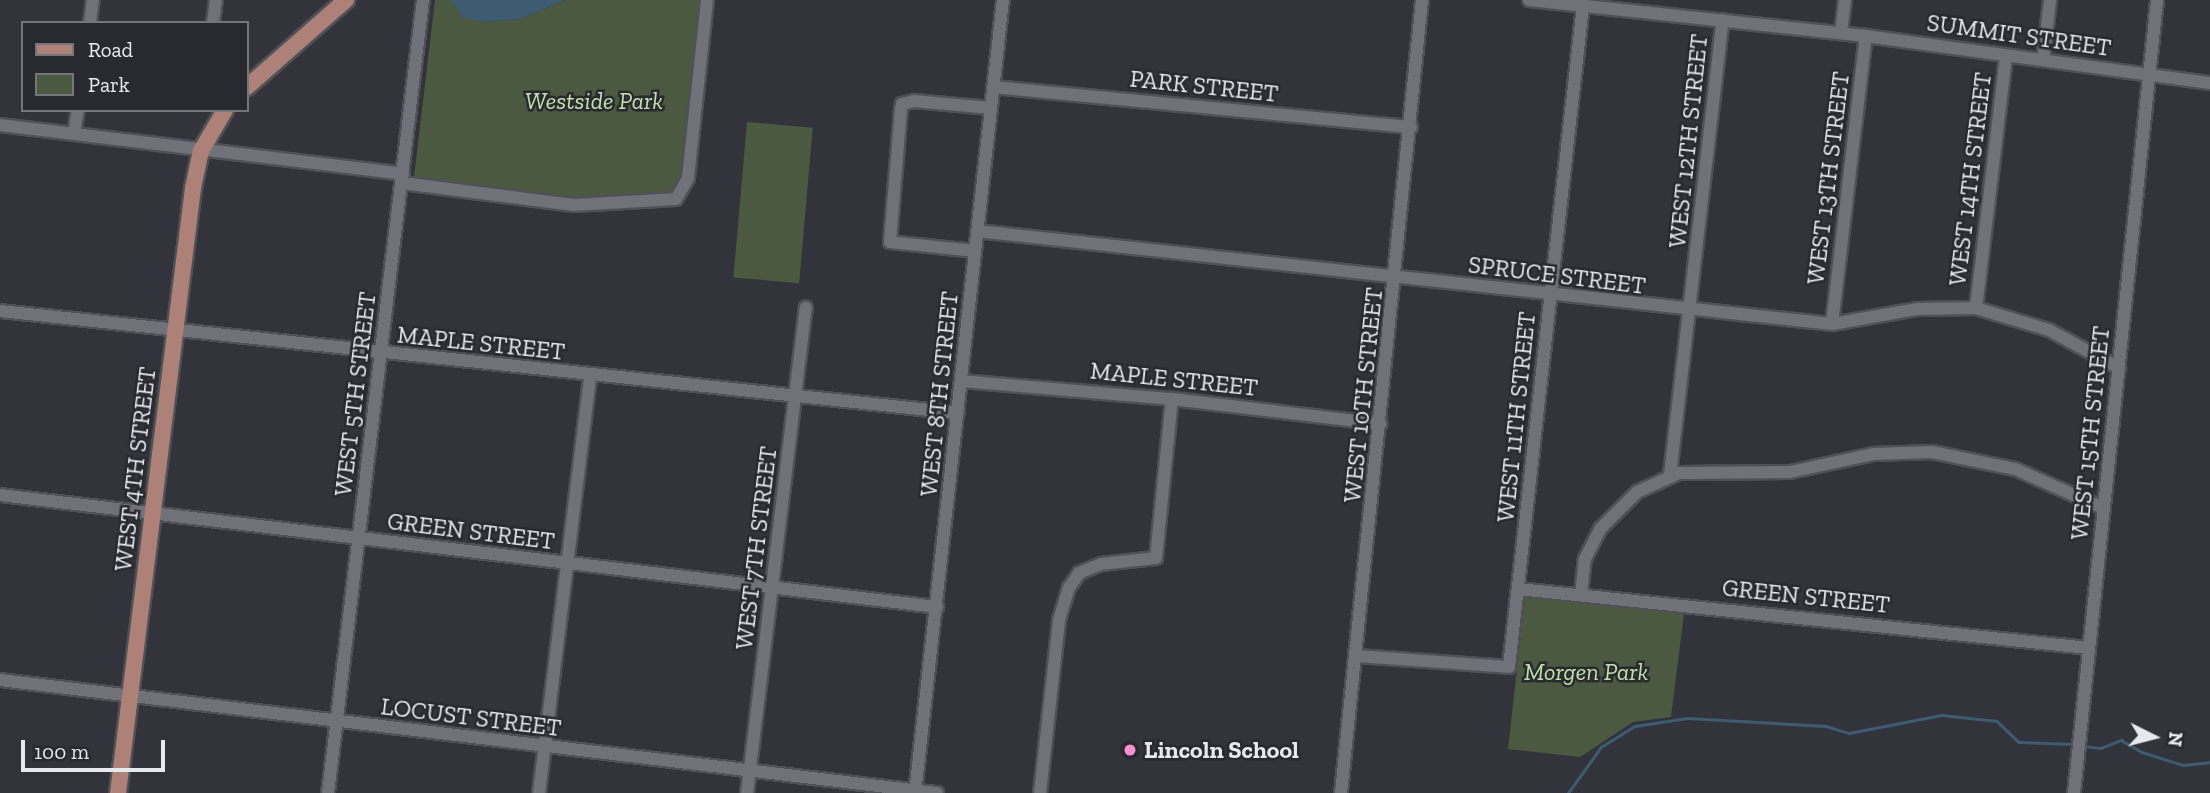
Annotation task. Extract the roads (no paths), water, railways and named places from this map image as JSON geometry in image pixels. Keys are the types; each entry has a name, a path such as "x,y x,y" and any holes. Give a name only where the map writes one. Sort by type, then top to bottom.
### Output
{"main road":[{"path":"248,86 346,0"},
{"path":"201,151 224,112"},
{"name":"WEST 4TH STREET","path":"118,793 151,514 201,151"}],"street":[{"path":"90,21 93,0"},
{"path":"214,21 216,0"},
{"name":"WEST 5TH STREET","path":"328,793 424,0"},
{"path":"0,125 403,179 574,205 676,199 688,178 707,0"},
{"name":"WEST 8TH STREET","path":"915,792 1003,0"},
{"name":"WEST 10TH STREET","path":"1340,793 1381,424 1422,0"},
{"name":"SUMMIT STREET","path":"1529,0 1583,5 1635,5 1723,20 1866,36 2210,83"},
{"path":"1841,33 1845,0"},
{"path":"2043,60 2050,0"},
{"name":"WEST 15TH STREET","path":"2074,793 2151,77 2150,42 2157,0"},
{"name":"WEST 11TH STREET","path":"1356,656 1508,667 1583,5"},
{"name":"WEST 12TH STREET","path":"1671,475 1723,20"},
{"name":"WEST 13TH STREET","path":"1832,324 1866,36"},
{"name":"WEST 14TH STREET","path":"1976,308 2006,56"},
{"name":"PARK STREET","path":"994,87 1411,127"},
{"path":"975,251 890,242 902,104 914,101 992,108"},
{"path":"74,134 78,112"},
{"name":"SPRUCE STREET","path":"977,231 1690,312 1832,324 1917,309 1976,308 2049,330 2119,368"},
{"name":"WEST 7TH STREET","path":"747,793 806,308"},
{"name":"MAPLE STREET","path":"0,311 590,377 958,413"},
{"path":"539,793 590,377"},
{"name":"MAPLE STREET","path":"961,381 1172,399 1381,424"},
{"path":"1040,793 1059,620 1069,588 1079,573 1101,564 1156,558 1172,399"},
{"path":"1581,595 1585,559 1601,528 1637,492 1671,475 1707,470 1790,472 1874,454 1932,452 2015,468 2103,508"},
{"name":"GREEN STREET","path":"0,495 937,607"},
{"name":"GREEN STREET","path":"1518,589 2089,648"},
{"name":"LOCUST STREET","path":"0,680 937,793"}],"water":[{"path":"451,0 565,0 520,19 483,22 463,18"}],"waterway":[{"path":"1568,793 1601,747 1635,726 1687,718 1826,726 1849,733 1942,715 1997,721 2019,742 2073,744"},
{"path":"2084,746 2101,748 2121,740 2142,752 2183,765 2210,762"}],"place":[{"name":"Lincoln School","path":"1130,750"}],"park label":[{"name":"Westside Park","path":"594,101"},
{"name":"Morgen Park","path":"1586,672"}]}
